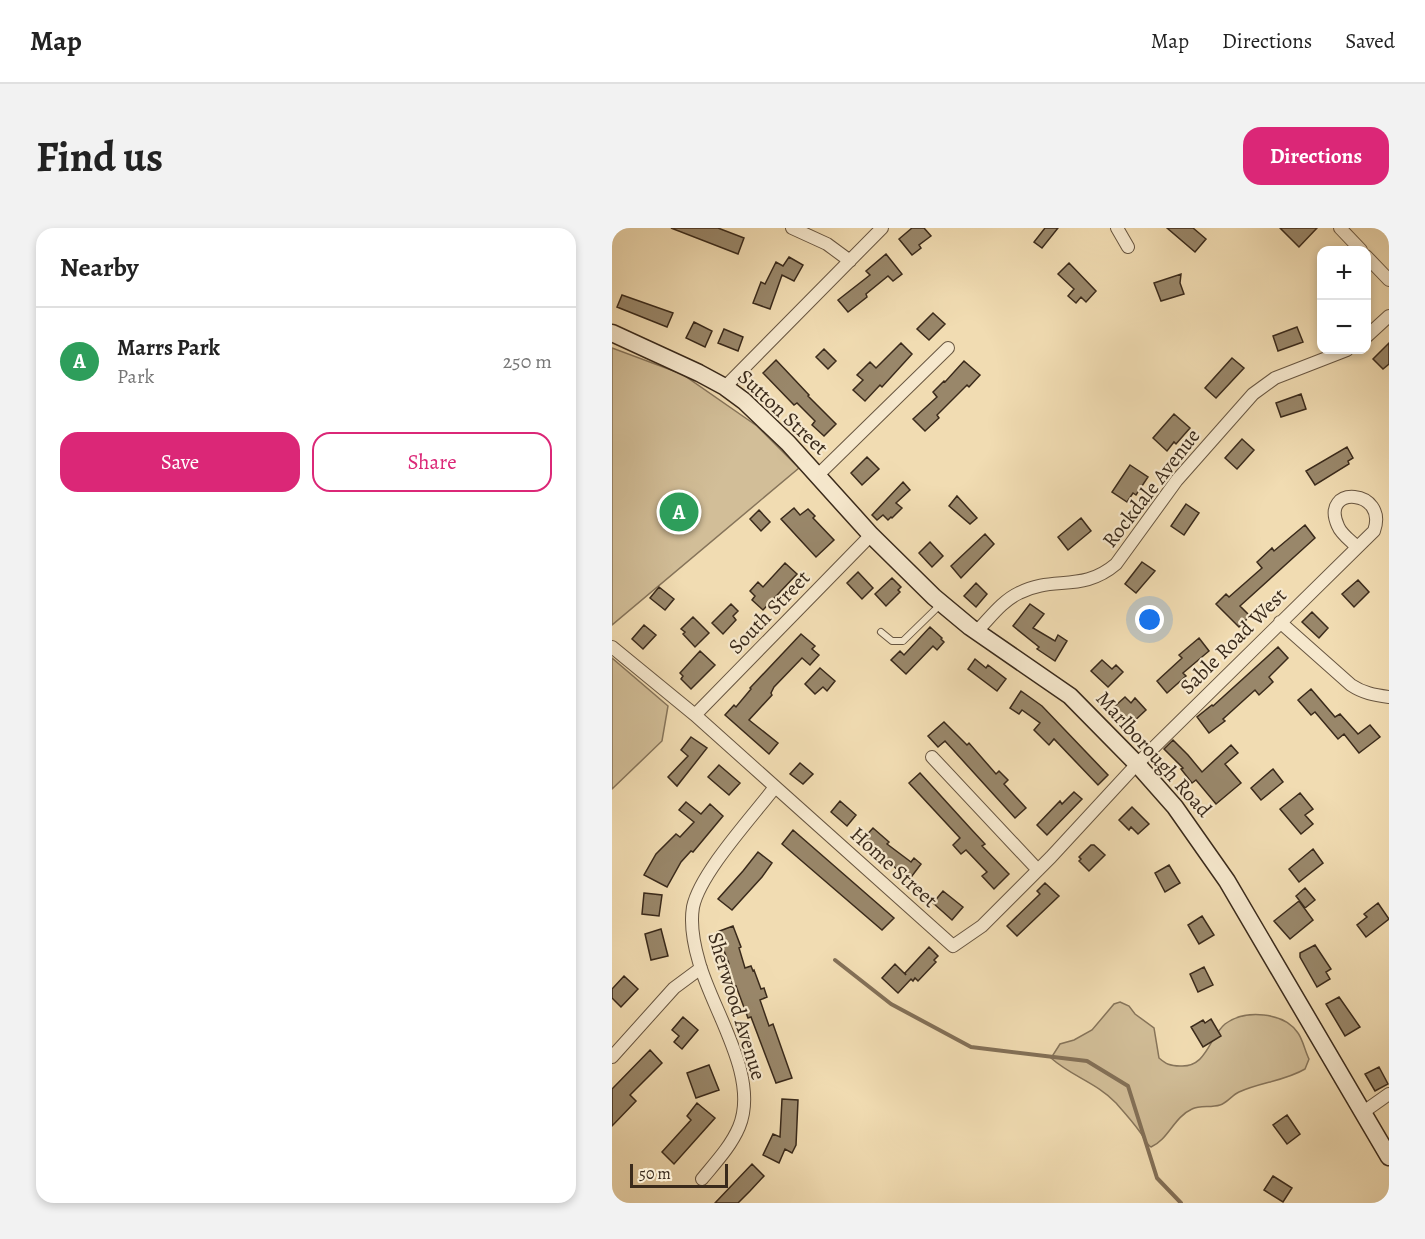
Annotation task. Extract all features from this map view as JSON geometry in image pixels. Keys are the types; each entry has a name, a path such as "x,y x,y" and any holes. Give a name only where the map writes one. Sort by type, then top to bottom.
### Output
{"street":[{"path":"792,228 827,244 849,261"},
{"path":"725,387 882,228"},
{"path":"1117,228 1128,247"},
{"path":"1340,228 1357,246"},
{"path":"1371,261 1389,280"},
{"path":"1371,332 1389,316"},
{"name":"Sutton Street","path":"612,333 725,387 762,418 818,475 871,535"},
{"path":"818,475 948,348"},
{"name":"Rockdale Avenue","path":"977,631 1001,606 1019,593 1046,585 1082,582 1106,573 1116,564 1177,480 1253,394 1275,378 1337,354"},
{"name":"Marlborough Road","path":"871,535 941,603 1070,696 1137,764 1175,807 1227,881 1389,1157"},
{"name":"South Street","path":"695,715 871,535"},
{"name":"Sable Road West","path":"1137,764 1357,547"},
{"path":"1280,622 1351,685 1371,695 1389,697"},
{"name":"Home Street","path":"612,647 695,715 953,946 982,926 1137,764"},
{"path":"932,757 1038,870"},
{"name":"Sherwood Avenue","path":"702,1179 722,1155 740,1126 745,1099 737,1061 700,968 693,928 693,906 698,892 719,859 776,787"},
{"path":"612,1057 674,988 700,968"},
{"path":"1362,1113 1389,1094"}],"lane":[{"path":"880,632 892,641 903,642 941,603"}],"shaded area":[{"path":"612,348 682,374 757,426 799,468 612,625"},
{"path":"612,658 668,706 662,741 612,789"},
{"path":"1120,1002 1129,1006 1135,1014 1154,1028 1159,1058 1171,1065 1189,1065 1196,1062 1207,1051 1225,1024 1233,1019 1253,1015 1274,1017 1292,1026 1300,1036 1309,1059 1305,1069 1297,1073 1239,1092 1220,1105 1192,1109 1180,1117 1162,1139 1151,1147 1109,1096 1051,1058 1060,1044 1074,1040 1092,1030 1114,1004"}],"building":[{"path":"671,228 718,228 744,238 738,254"},
{"path":"912,228 924,228 931,236 919,245 921,248 912,255 899,239"},
{"path":"1045,228 1058,228 1042,248 1034,242"},
{"path":"1167,228 1193,228 1206,239 1195,252"},
{"path":"1280,228 1317,228 1299,247"},
{"path":"886,254 902,274 893,281 888,276 848,312 838,300 870,275 866,271"},
{"path":"789,257 803,265 794,281 782,275 770,309 753,303 761,282 765,284 776,262 783,266"},
{"path":"1069,263 1096,291 1086,302 1081,297 1076,303 1068,296 1074,289 1058,274"},
{"path":"1181,274 1180,283 1184,294 1161,301 1154,283"},
{"path":"622,295 673,313 667,327 617,307"},
{"path":"933,313 945,324 929,340 917,329"},
{"path":"694,322 712,331 705,347 686,338"},
{"path":"1297,327 1303,342 1278,351 1273,336"},
{"path":"724,329 743,337 738,351 718,343"},
{"path":"901,343 912,354 882,387 880,385 865,401 853,390 863,380 857,375 870,362 876,368"},
{"path":"1389,343 1389,364 1383,369 1373,359"},
{"path":"824,349 836,361 828,369 816,357"},
{"path":"1232,358 1244,368 1216,398 1205,388"},
{"path":"776,360 836,424 824,436 812,425 815,421 797,403 794,405 763,373"},
{"path":"964,361 980,375 937,415 939,418 925,431 913,419 937,397 933,392"},
{"path":"1301,394 1306,409 1281,417 1276,403"},
{"path":"1174,414 1190,428 1167,451 1153,438"},
{"path":"1242,439 1254,450 1237,469 1225,458"},
{"path":"1347,447 1353,458 1348,461 1349,464 1315,485 1306,471"},
{"path":"867,457 879,469 862,485 851,473"},
{"path":"1130,465 1148,477 1136,495 1133,493 1127,502 1112,492"},
{"path":"903,482 910,490 896,503 902,508 888,520 883,515 877,520 872,515"},
{"path":"957,496 977,518 970,524 949,506"},
{"path":"1186,504 1199,513 1184,535 1171,526"},
{"path":"794,508 800,515 808,509 815,516 813,518 834,540 816,557 781,519"},
{"path":"759,510 770,522 761,531 750,519"},
{"path":"1081,518 1091,531 1068,550 1058,537"},
{"path":"1305,525 1315,538 1240,606 1250,616 1239,627 1216,604 1226,594 1229,597 1262,568 1257,562 1272,548 1274,551"},
{"path":"985,534 994,544 961,578 951,566"},
{"path":"930,542 943,556 932,567 919,553"},
{"path":"1142,562 1155,571 1136,593 1125,584"},
{"path":"785,563 797,574 763,610 752,600 755,596 750,591 758,582 763,587"},
{"path":"858,572 873,588 862,599 847,583"},
{"path":"892,578 901,587 898,590 900,592 886,606 875,594"},
{"path":"1358,580 1369,592 1354,607 1342,594"},
{"path":"976,583 987,594 976,607 964,596"},
{"path":"659,587 674,599 665,610 650,598"},
{"path":"731,604 738,611 733,616 736,620 723,634 712,623"},
{"path":"1030,604 1044,614 1033,628 1055,641 1058,635 1067,641 1055,661 1037,649 1039,647 1013,626"},
{"path":"1312,612 1328,628 1319,638 1302,622"},
{"path":"693,617 709,633 695,647 681,629"},
{"path":"644,625 656,635 643,649 632,639"},
{"path":"930,627 944,642 937,650 933,646 906,674 891,660 900,651 904,655"},
{"path":"801,634 815,646 812,649 819,655 810,665 802,658 774,687 772,695 749,720 778,743 769,754 725,715 734,705 736,707 750,688"},
{"path":"1199,638 1209,651 1183,673 1186,676 1167,693 1157,681 1182,658 1179,655"},
{"path":"1278,647 1288,658 1269,677 1273,682 1259,695 1255,690 1223,719 1225,721 1209,733 1197,717 1213,706"},
{"path":"700,651 715,665 691,689 681,679 683,676 680,673"},
{"path":"975,659 986,668 988,665 1006,679 997,691 968,669"},
{"path":"1102,660 1112,669 1116,665 1123,672 1108,687 1091,671"},
{"path":"820,668 835,681 827,691 823,687 815,694 805,684"},
{"path":"1311,689 1335,717 1340,714 1358,734 1370,725 1380,737 1359,753 1344,734 1338,739 1315,712 1311,715 1298,700"},
{"path":"1021,691 1042,706 1108,775 1098,785 1054,739 1049,745 1034,730 1040,723 1022,710 1019,714 1010,708"},
{"path":"1125,697 1131,703 1135,698 1146,710 1131,724 1114,707"},
{"path":"944,722 967,745 969,743 996,774 999,771 1008,780 1004,784 1026,808 1015,818 945,741 938,747 928,736"},
{"path":"691,737 707,748 677,786 668,777 688,756 681,750"},
{"path":"1173,740 1202,772 1231,745 1238,753 1225,764 1241,783 1216,804 1196,780 1192,783 1181,769 1183,768 1164,749"},
{"path":"800,763 813,774 803,784 790,774"},
{"path":"719,765 740,783 729,795 708,777"},
{"path":"1273,769 1283,782 1261,800 1251,788"},
{"path":"920,773 985,844 982,846 1009,874 994,889 982,876 987,872 966,850 961,854 953,845 960,838 909,783"},
{"path":"1074,792 1082,799 1047,835 1037,825 1060,801 1062,804"},
{"path":"1300,793 1313,809 1305,815 1313,824 1301,834 1280,809"},
{"path":"840,801 856,815 847,826 831,812"},
{"path":"686,802 701,814 710,804 723,816 693,852 691,851 681,862 667,887 644,875 656,854 676,834 680,837 694,822 679,810"},
{"path":"1132,807 1149,824 1138,834 1131,827 1129,830 1119,820"},
{"path":"873,828 889,842 887,844 911,862 914,858 921,864 909,880 863,839"},
{"path":"793,830 894,918 882,930 782,844"},
{"path":"1091,845 1105,855 1089,871 1079,861 1081,859 1079,857"},
{"path":"1313,849 1323,863 1299,882 1289,869"},
{"path":"758,852 772,863 732,910 718,899"},
{"path":"1169,865 1180,883 1165,892 1155,873"},
{"path":"1045,883 1059,896 1017,936 1007,926 1040,894 1037,891"},
{"path":"1305,888 1315,900 1305,908 1296,896"},
{"path":"943,891 963,907 952,920 933,903"},
{"path":"644,893 662,895 659,916 642,914"},
{"path":"1299,901 1313,920 1290,939 1274,921"},
{"path":"1378,903 1389,919 1366,937 1357,925 1367,917 1364,914"},
{"path":"1202,916 1214,935 1199,944 1188,925"},
{"path":"733,926 741,947 739,948 745,968 751,966 761,989 764,988 767,997 760,1000 769,1026 773,1024 792,1078 776,1083 751,1017 748,1018 736,986 734,987 727,965 729,964 717,932"},
{"path":"661,929 668,956 651,960 645,934"},
{"path":"1315,945 1331,969 1326,972 1330,979 1317,987 1300,957 1300,953"},
{"path":"929,947 938,956 934,960 936,962 918,981 915,978 913,981 911,979 898,993 882,978 895,964 906,975 905,973"},
{"path":"1204,967 1213,985 1198,992 1190,974"},
{"path":"624,976 638,989 621,1007 612,998 612,989"},
{"path":"1339,997 1360,1027 1345,1036 1326,1004"},
{"path":"683,1017 698,1030 682,1049 674,1042 679,1036 672,1030"},
{"path":"1211,1019 1221,1036 1203,1047 1191,1027 1203,1020 1205,1023"},
{"path":"650,1050 662,1063 630,1095 636,1101 612,1126 612,1089"},
{"path":"709,1065 719,1090 696,1098 687,1073"},
{"path":"1379,1067 1388,1084 1375,1091 1365,1074"},
{"path":"782,1099 798,1100 796,1145 792,1153 785,1149 779,1163 763,1155 773,1134 780,1137"},
{"path":"697,1103 715,1118 674,1164 662,1152 691,1120 687,1116"},
{"path":"1287,1115 1300,1134 1287,1144 1273,1125"},
{"path":"752,1164 764,1176 750,1191 738,1203 715,1203"},
{"path":"1273,1176 1292,1188 1283,1202 1264,1190"}],"waterway":[{"path":"835,960 891,1004 971,1047 1087,1061 1128,1086 1157,1178 1181,1203"}],"place":[{"name":"Marrs Park","path":"679,512"}]}
